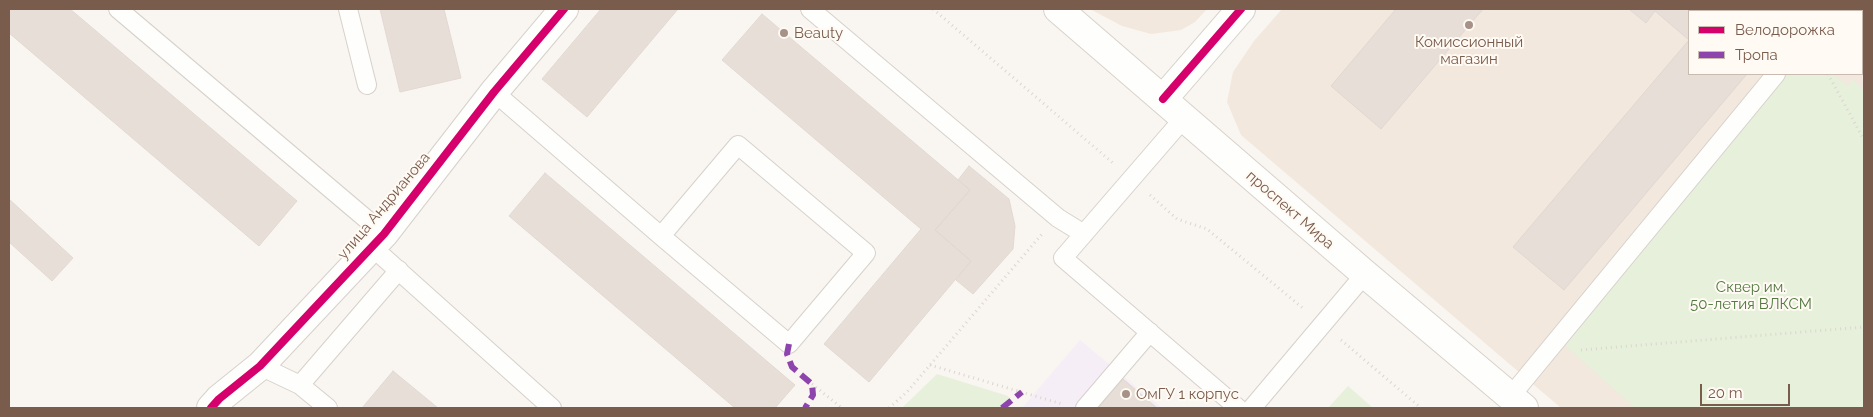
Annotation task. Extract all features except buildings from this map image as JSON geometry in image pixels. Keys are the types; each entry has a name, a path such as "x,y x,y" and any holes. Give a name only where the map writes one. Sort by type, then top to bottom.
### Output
{"street":[{"name":"улица Андрианова","path":"220,405 260,366 378,240 494,92 564,9"},
{"name":"проспект Мира","path":"1058,9 1365,274 1517,402"},
{"path":"1163,99 1241,9"}],"lane":[{"path":"118,9 378,240 399,270 552,408"},
{"path":"348,9 367,85"},
{"path":"810,9 1058,218 1084,234"},
{"path":"1517,402 1546,353 1775,75"},
{"path":"494,92 661,236 789,344 866,253 738,145 661,236"},
{"path":"1184,118 1063,258 1238,408"},
{"path":"300,384 399,270"},
{"path":"1252,408 1365,274"},
{"path":"1085,408 1150,332"},
{"path":"260,366 300,384 328,408"}],"path":[{"path":"933,9 1177,219 1208,229 1421,408"},
{"path":"1829,75 1864,140"},
{"path":"889,408 907,392 1052,222 1058,218"},
{"path":"1546,353 1864,327"},
{"path":"930,365 1067,406"},
{"path":"812,384 842,408"}],"shaded area":[{"path":"1090,9 1207,9 1195,22 1181,30 1151,34 1122,26"},
{"path":"1282,9 1864,9 1864,408 1561,408 1241,135 1227,102 1233,72 1254,41"},
{"path":"1080,340 1162,408 1022,408"}],"green space":[{"name":"Сквер им. 50-летия ВЛКСМ","path":"1786,75 1834,75 1848,86 1852,79 1864,90 1864,408 1635,408 1563,344"},
{"path":"937,374 1008,396 1010,399 1007,408 902,408"},
{"path":"1348,386 1373,408 1328,408"}],"marked path":[{"path":"789,344 787,354 792,367 812,384 813,395 805,408"},
{"path":"1002,408 1022,392"}],"cycle path":[{"path":"211,408 219,399 260,366 384,234 494,92 564,9"},
{"path":"1163,99 1241,9"}],"place":[{"name":"Комиссионный магазин","path":"1469,25"},
{"name":"Beauty","path":"784,33"},
{"name":"ОмГУ 1 корпус","path":"1126,394"}]}
